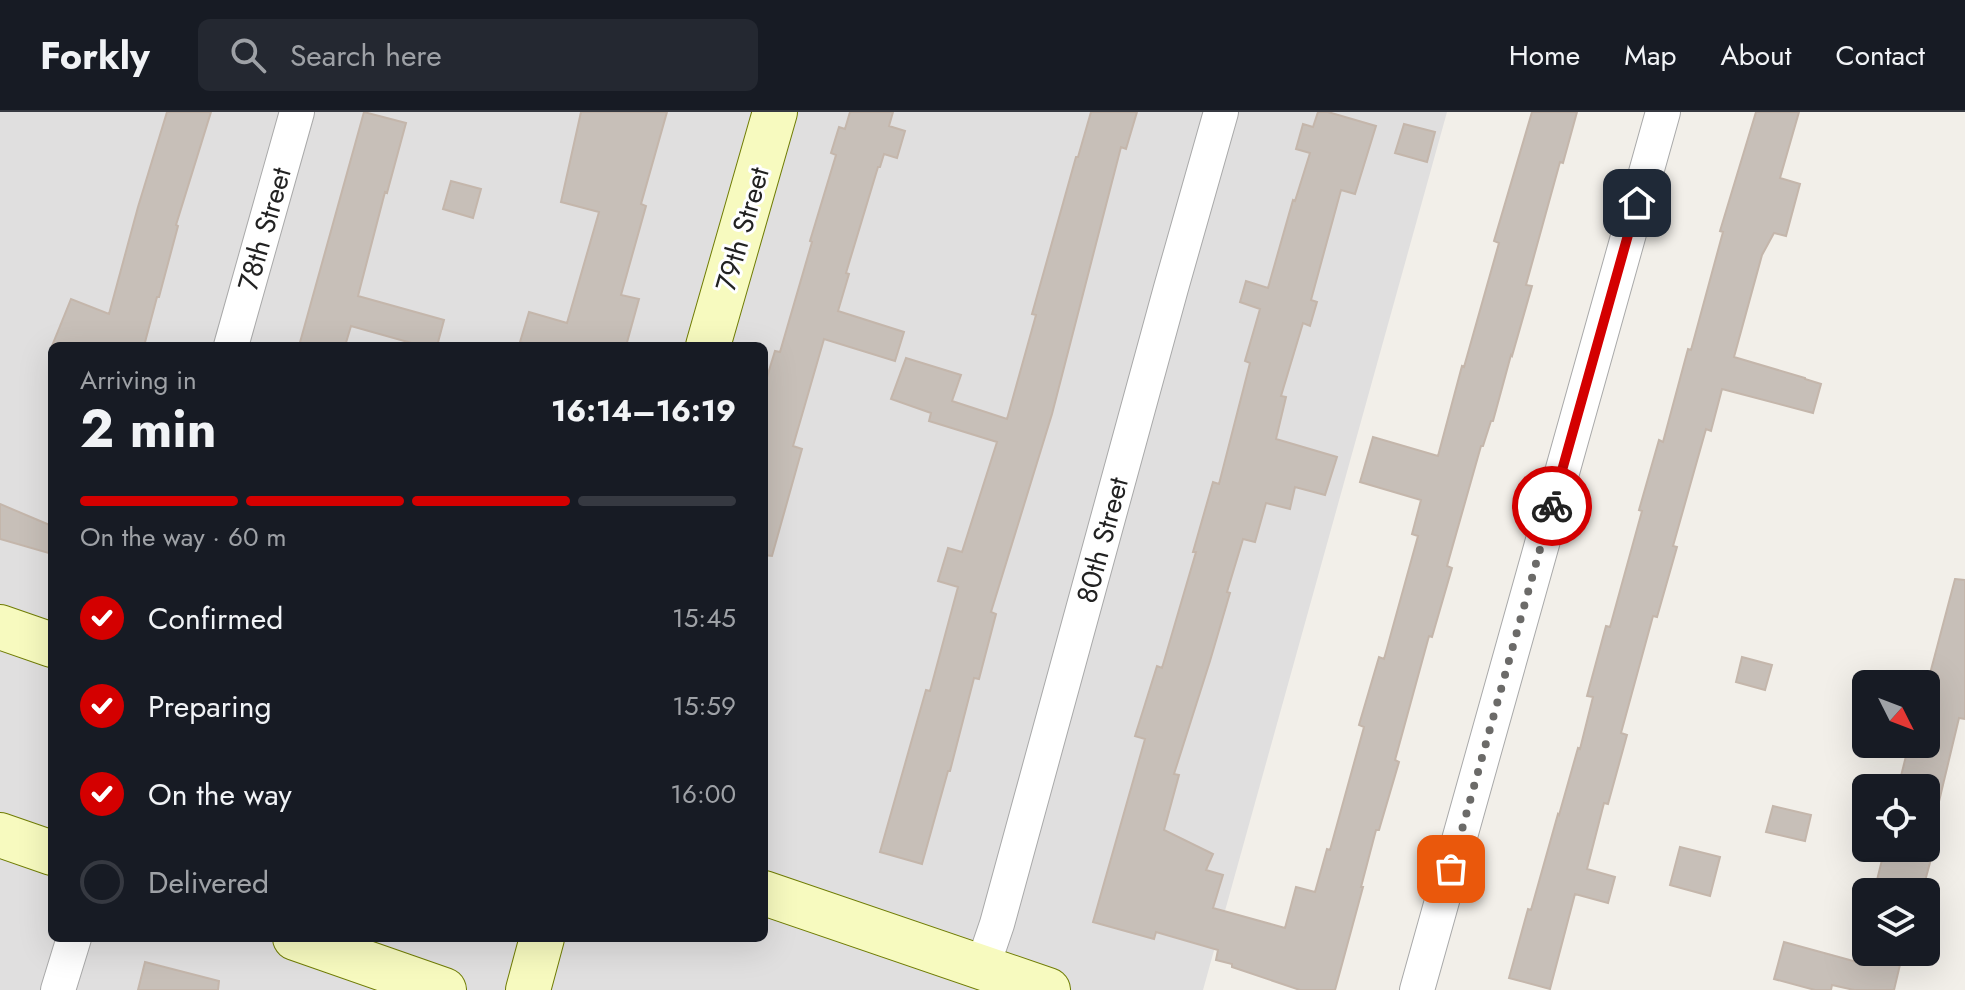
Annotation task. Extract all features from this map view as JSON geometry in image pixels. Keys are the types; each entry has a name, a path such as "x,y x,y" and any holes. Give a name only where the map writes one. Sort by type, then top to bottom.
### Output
{"street":[{"name":"78th Street","path":"232,342 297,112"},
{"name":"79th Street","path":"709,342 775,112"},
{"name":"80th Street","path":"982,968 997,924 1221,112"},
{"path":"1417,990 1663,112"},
{"path":"0,627 48,644"},
{"path":"0,835 48,852"},
{"path":"768,894 1048,990"},
{"path":"58,990 73,942"},
{"path":"306,942 444,990"},
{"path":"528,990 541,942"}],"shaded area":[{"path":"0,112 1447,112 1203,990 0,990"}],"building":[{"path":"167,112 211,112 176,225 145,342 54,342 71,299 109,314"},
{"path":"364,112 406,123 358,296 444,320 438,342 408,342 351,326 346,342 300,342"},
{"path":"581,112 667,112 641,204 646,206 621,295 639,299 627,342 520,342 529,312 567,323 599,212 561,202"},
{"path":"850,112 893,112 889,126 905,131 897,158 884,154 878,167 846,273 849,274 838,311 904,332 895,361 824,339 793,446 802,449 772,556 768,556 768,374 775,351 780,352 812,242 836,155 831,153 839,127 845,129"},
{"path":"1091,112 1137,112 1126,149 1121,147 1052,414 991,612 996,614 979,679 974,678 922,864 880,852 926,690 930,691 958,587 938,581 948,548 962,552 997,442 929,421 931,413 891,399 906,358 961,375 952,401 1007,419 1036,315 1032,314"},
{"path":"1318,112 1376,126 1355,194 1341,190 1311,300 1317,302 1310,326 1303,323 1281,396 1286,397 1276,439 1337,457 1325,495 1295,487 1290,509 1266,503 1255,542 1243,539 1227,592 1230,593 1174,774 1179,775 1164,830 1213,854 1206,870 1223,875 1213,908 1285,928 1296,887 1315,892 1327,849 1330,850 1364,727 1359,725 1379,657 1384,659 1418,536 1412,534 1421,500 1360,482 1373,437 1438,456 1499,243 1494,241 1532,112 1577,112 1526,285 1532,286 1512,356 1493,421 1481,446 1447,566 1452,568 1432,637 1429,636 1395,760 1399,762 1379,830 1376,830 1335,990 1300,990 1216,960 1218,950 1156,932 1154,939 1093,922 1145,739 1135,736 1157,666 1162,668 1213,482 1219,484 1250,363 1245,361 1260,309 1240,302 1246,281 1268,288 1310,153 1296,149 1303,124 1313,127"},
{"path":"1756,112 1799,112 1780,178 1800,184 1786,236 1774,233 1762,255 1734,357 1821,384 1813,413 1722,389 1711,431 1706,429 1673,546 1677,547 1657,617 1653,616 1621,733 1627,735 1608,804 1604,803 1587,869 1615,877 1608,903 1575,894 1550,989 1509,978 1580,749 1593,697 1587,696 1606,626 1610,627 1659,440 1663,442 1688,349 1691,350 1723,232 1720,231"},
{"path":"1404,124 1435,132 1427,162 1395,153"},
{"path":"451,181 481,189 473,218 443,209"},
{"path":"0,504 48,524 48,553 0,539"},
{"path":"1955,579 1965,580 1965,719 1959,718 1940,797 1940,774 1902,774 1906,758 1940,758 1940,670 1931,670"},
{"path":"1742,657 1772,665 1765,690 1736,682"},
{"path":"1773,806 1811,815 1805,841 1766,832"},
{"path":"1680,847 1720,857 1710,896 1670,885"},
{"path":"1882,862 1930,862 1926,878 1878,878"},
{"path":"1784,942 1852,961 1852,966 1900,966 1894,990 1854,990 1832,985 1831,990 1815,990 1774,979"},
{"path":"145,962 219,981 218,990 138,990"}],"way so far":[{"path":"1451,869 1552,506"}],"route":[{"path":"1552,506 1637,203"}]}
